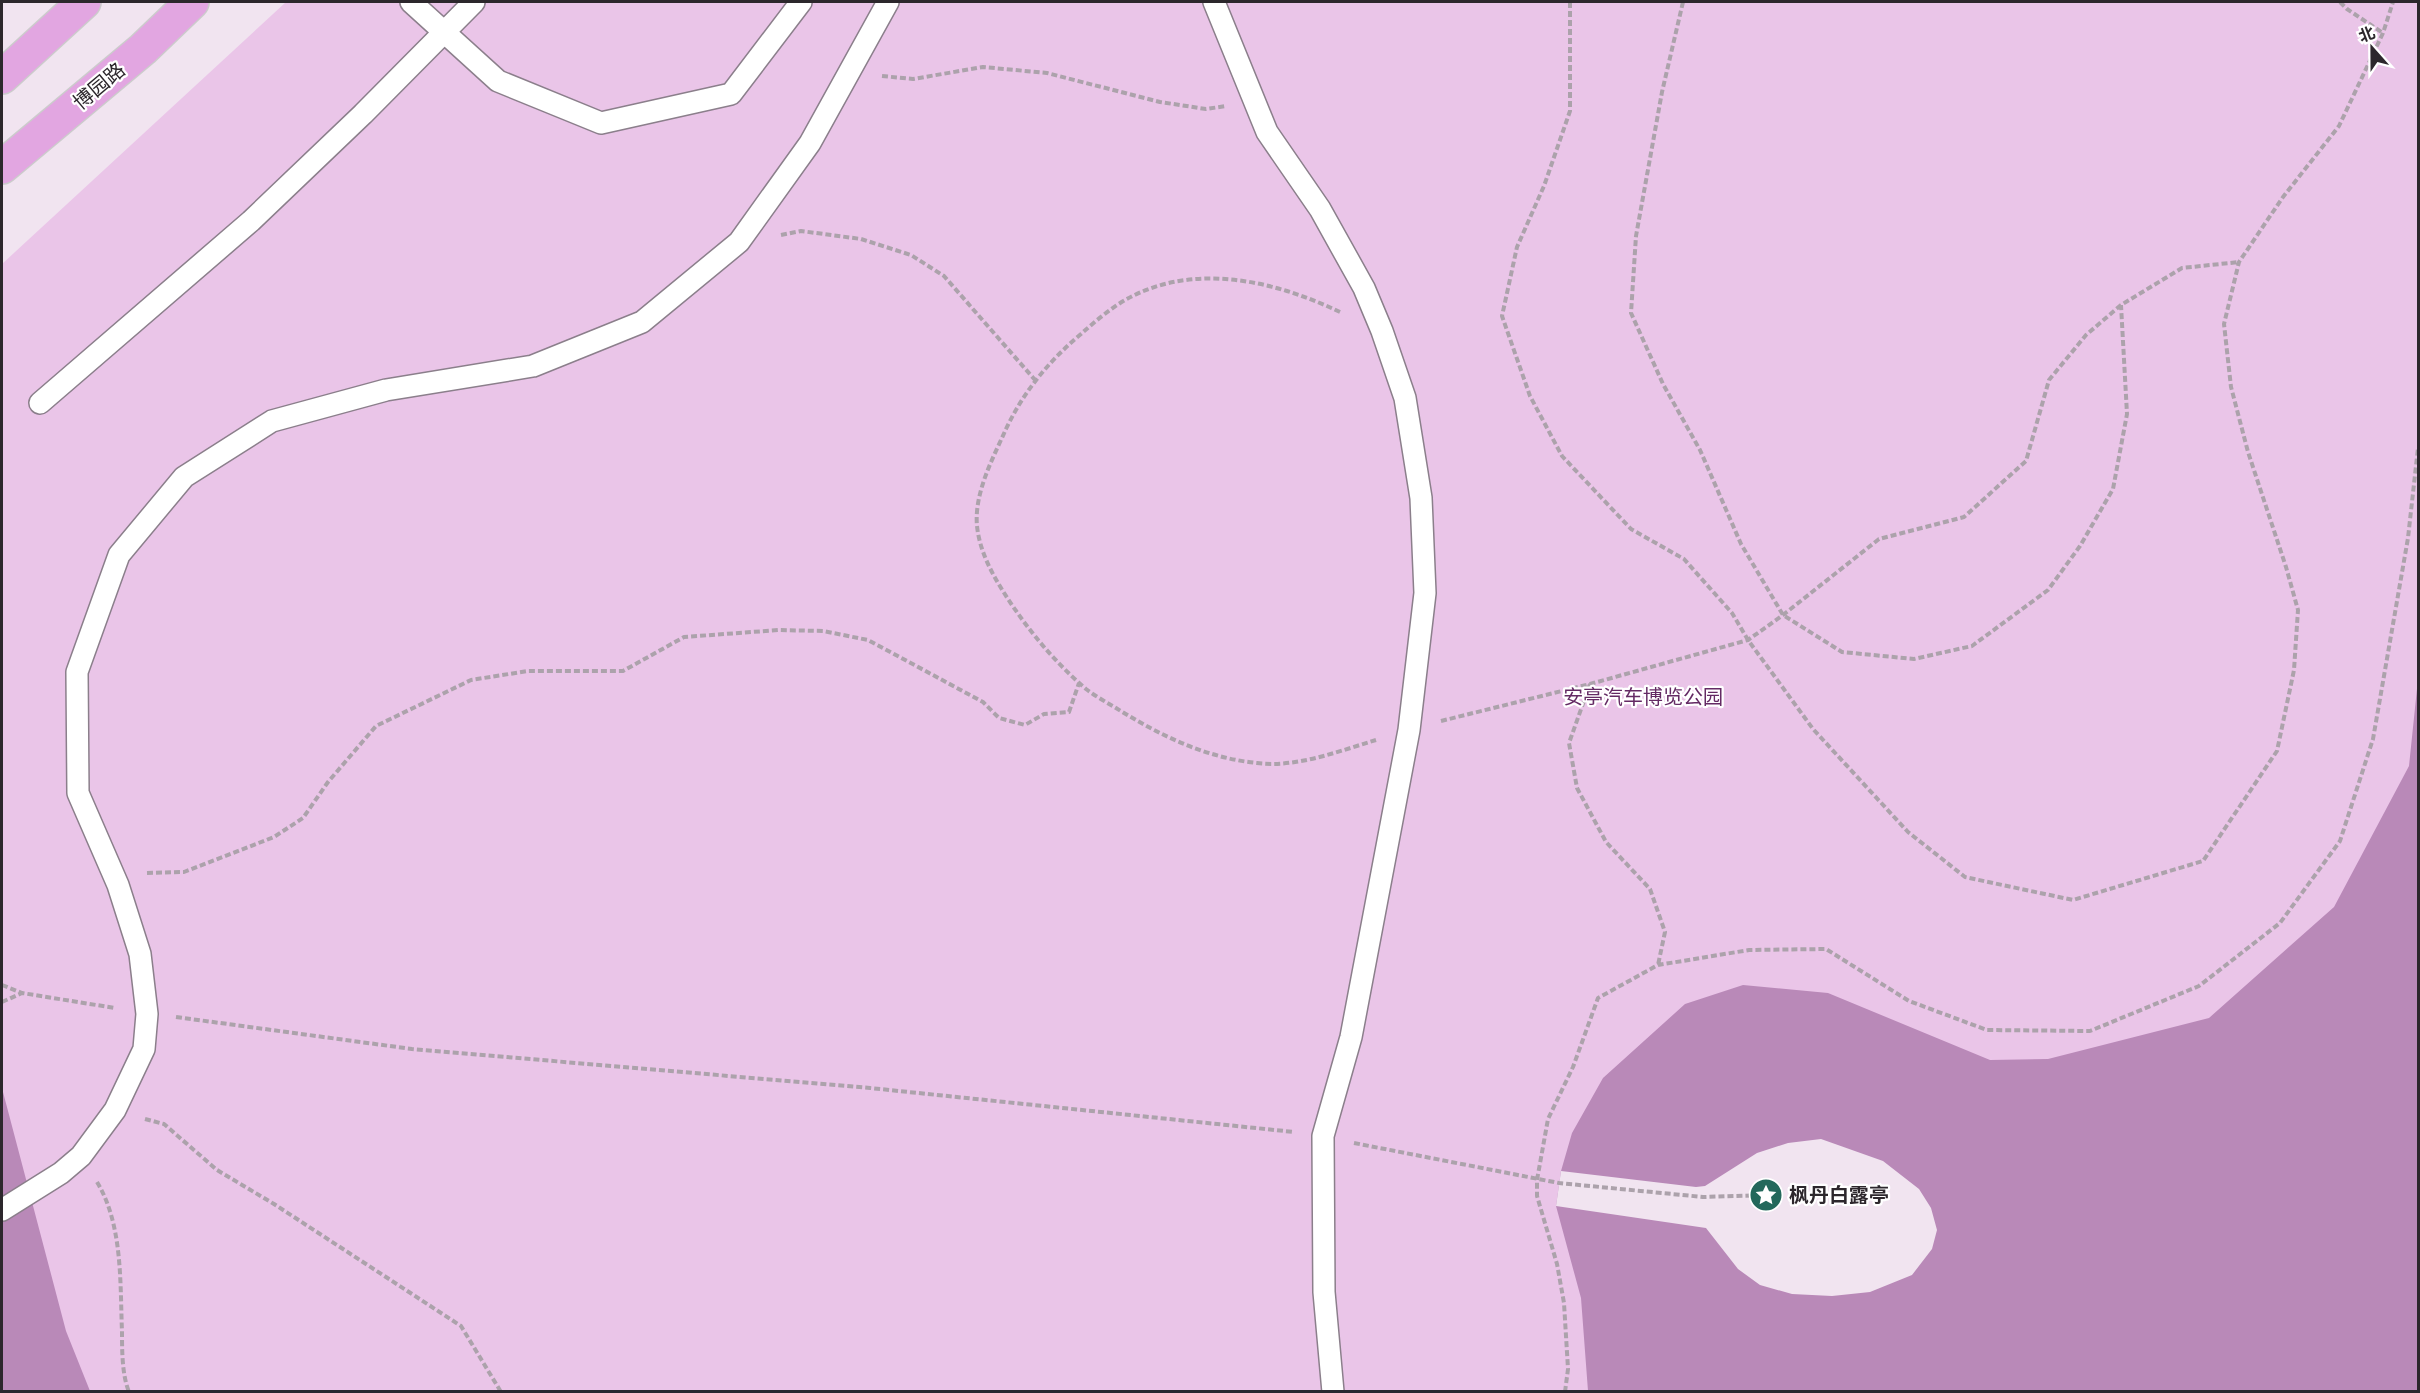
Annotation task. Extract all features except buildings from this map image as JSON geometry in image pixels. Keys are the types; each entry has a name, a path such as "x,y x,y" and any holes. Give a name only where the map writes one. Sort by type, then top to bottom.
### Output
{"main road":[{"path":"2,77 84,2"},
{"name":"博园路","path":"2,167 143,50 192,2"}],"lane":[{"path":"411,2 498,81 601,123 731,94 801,2"},
{"path":"40,403 251,221 363,114 474,2"},
{"path":"2,1210 61,1173 81,1156 115,1110 144,1049 147,1014 140,954 113,873 78,793 77,672 119,555 184,477 272,421 386,390 533,366 642,322 739,242 810,143 888,2"},
{"path":"1214,2 1267,132 1320,209 1364,288 1382,331 1405,398 1421,498 1425,593 1409,730 1351,1037 1323,1136 1324,1292 1333,1392"}],"path":[{"path":"1570,2 1570,111 1544,186 1517,247 1502,316 1530,396 1562,456 1631,530 1683,559 1732,612 1748,640 1813,729 1908,832 1965,878 2073,900 2203,861 2277,751 2294,670 2298,610 2248,452 2231,387 2224,324 2239,262 2283,196 2339,126 2383,33 2393,2"},
{"path":"1683,2 1662,92 1635,236 1632,313 1663,384 1700,450 1742,544 1783,615 1842,652 1914,659 1972,646 2048,590 2080,546 2113,489 2127,414 2121,305"},
{"path":"2340,2 2383,33"},
{"path":"848,73 913,79 983,68 1047,73 1160,102 1206,109 1255,101"},
{"path":"739,242 801,231 861,239 911,255 944,276 1035,380"},
{"path":"1382,331 1311,298 1275,287 1242,280 1207,277 1178,280 1146,291 1117,305 1054,357 1035,380 1014,412 994,454 981,491 977,525 982,548 996,580 1035,637 1088,691 1125,714 1196,750 1259,764 1294,762 1748,640 1879,539 1964,517 2026,461 2049,380 2086,335 2121,305 2182,268 2239,262"},
{"path":"1564,1392 1568,1369 1564,1303 1557,1264 1537,1196 1538,1180 1548,1119 1573,1067 1599,998 1658,965 1749,950 1826,949 1909,1001 1987,1030 2090,1031 2199,986 2280,923 2340,841 2373,739 2408,538 2418,448"},
{"path":"113,873 184,872 274,837 303,819 328,782 376,726 471,680 528,671 622,671 684,636 779,630 824,631 868,640 983,702 999,718 1025,725 1044,714 1069,712 1079,683"},
{"path":"1590,684 1569,743 1576,788 1606,842 1650,889 1665,932 1658,965"},
{"path":"2,985 22,993 147,1014 412,1049 870,1088 1323,1136 1538,1180 1703,1197 1766,1195"},
{"path":"2,1002 22,993"},
{"path":"115,1110 164,1124 217,1170 274,1204 461,1326 501,1392"},
{"path":"81,1156 101,1188 112,1213 120,1289 122,1352 129,1392"}],"green space":[{"name":"安亭汽车博览公园","path":"286,2 2418,2 2418,1391 2,1392 2,264"}],"shaded area":[{"path":"2418,679 2418,1391 1588,1391 1581,1298 1556,1206 1561,1171 1572,1133 1603,1078 1685,1004 1743,985 1828,993 1990,1060 2048,1059 2209,1018 2334,907 2409,766"},
{"path":"2,1079 3,1092 66,1331 90,1391 2,1391"}],"pier":[{"path":"1821,1139 1883,1161 1919,1189 1931,1208 1937,1230 1932,1249 1912,1275 1870,1292 1832,1296 1792,1294 1760,1285 1738,1269 1706,1228 1556,1206 1561,1171 1696,1187 1705,1186 1757,1153 1788,1143"}],"place":[{"name":"枫丹白露亭","path":"1766,1195"}]}
